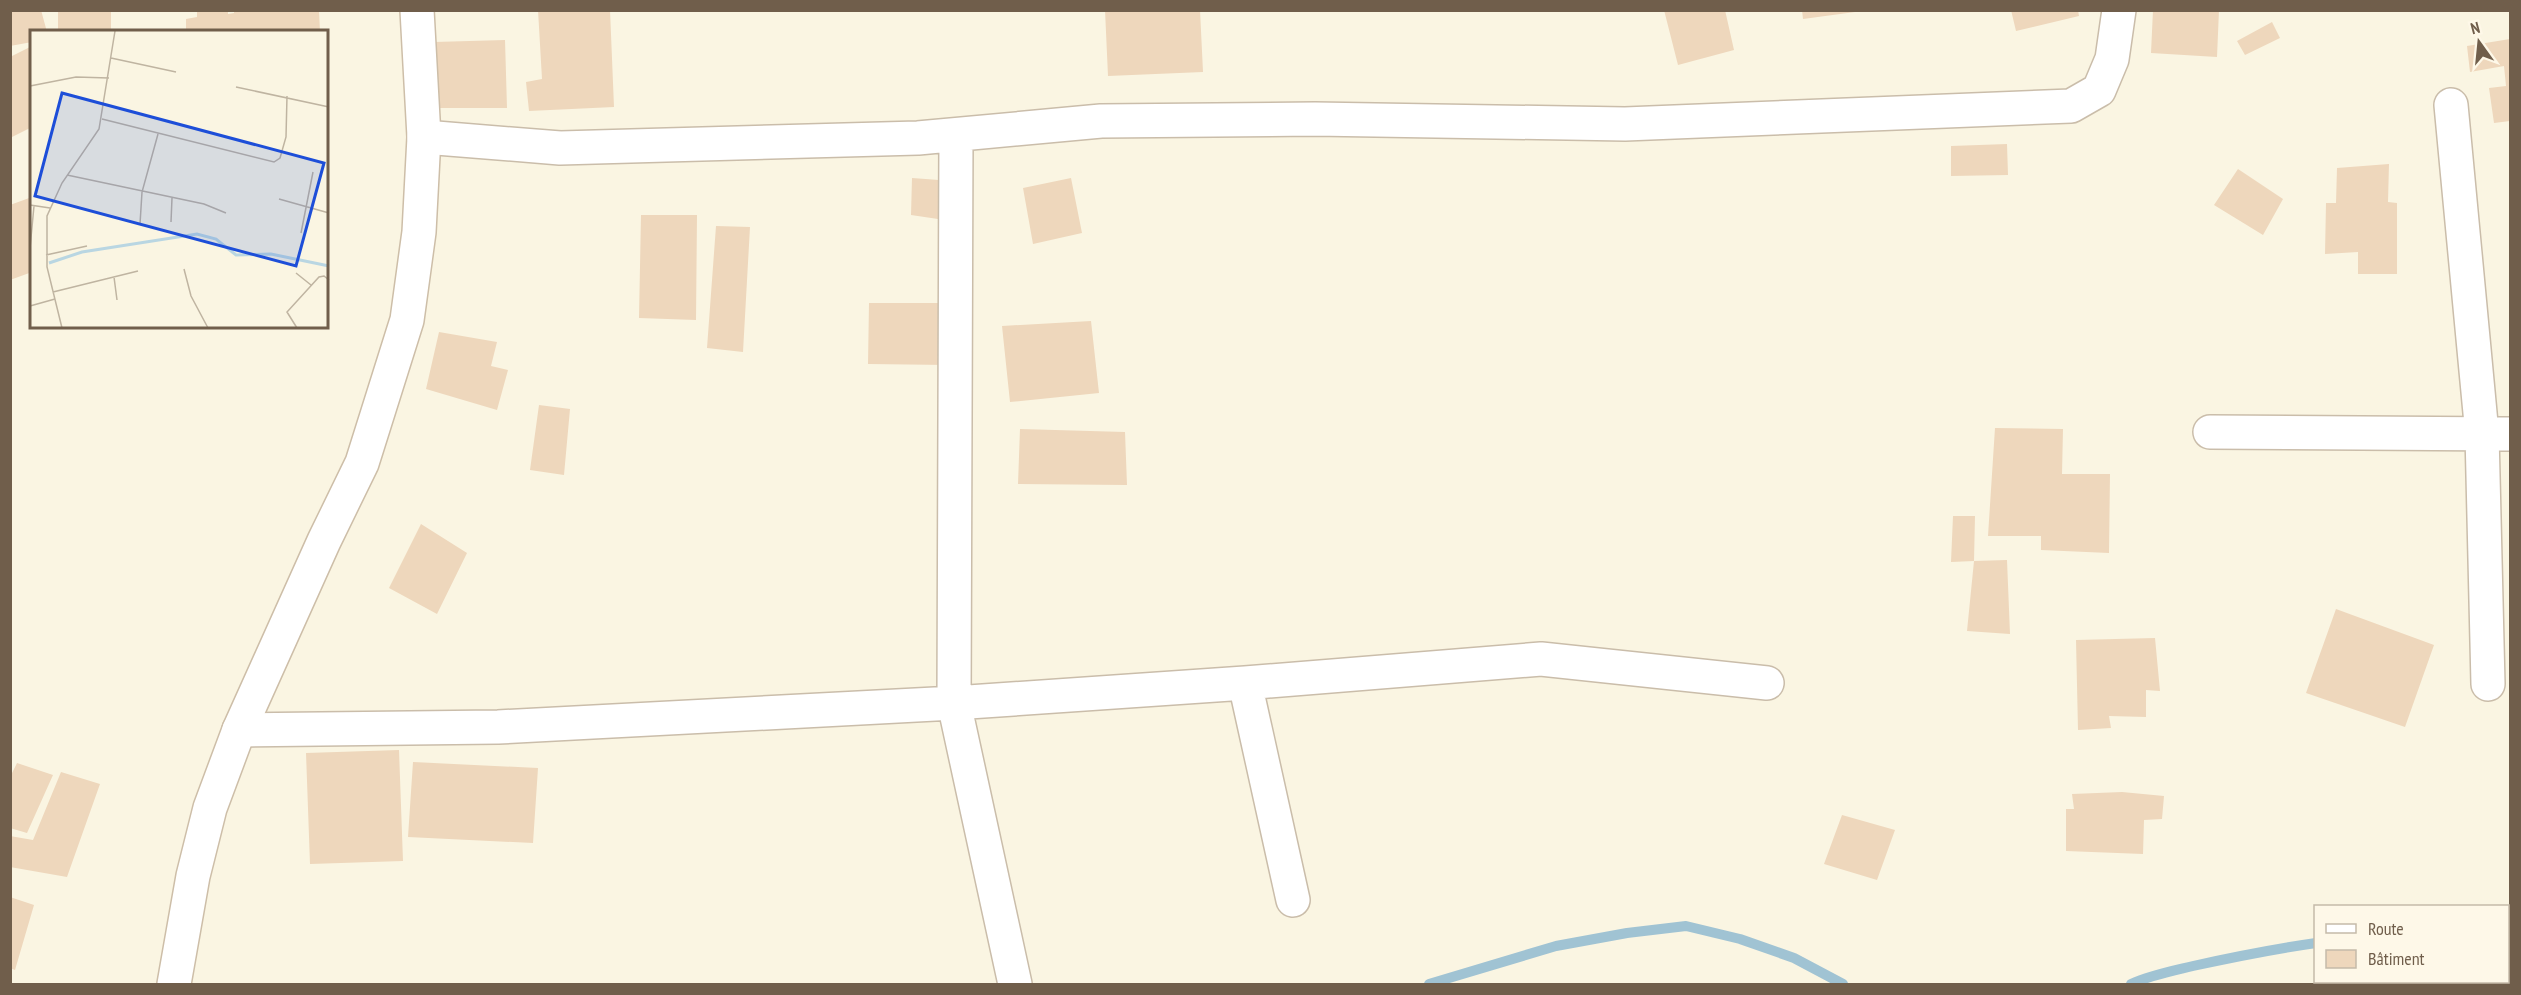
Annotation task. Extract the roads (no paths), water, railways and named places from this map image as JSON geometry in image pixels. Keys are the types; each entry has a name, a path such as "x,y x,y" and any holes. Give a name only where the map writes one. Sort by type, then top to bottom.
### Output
{"street":[{"path":"174,984 193,876 210,808 239,730 324,541 362,463 386,394 407,320 419,232 424,138 417,10"},
{"path":"424,138 560,148 918,138 1101,121 1315,119 1625,124 2071,106 2100,90 2112,59 2119,10"},
{"path":"2451,105 2496,434 2488,684"},
{"path":"956,135 954,703 1015,984"},
{"path":"2210,432 2496,434"},
{"path":"239,730 498,727 954,703 1245,683 1541,659 1767,683"},
{"path":"1245,683 1293,900"}],"waterway":[{"path":"1429,984 1556,946 1627,933 1686,926 1740,939 1794,958 1843,984"},
{"path":"2131,984 2193,966 2314,943"}]}
